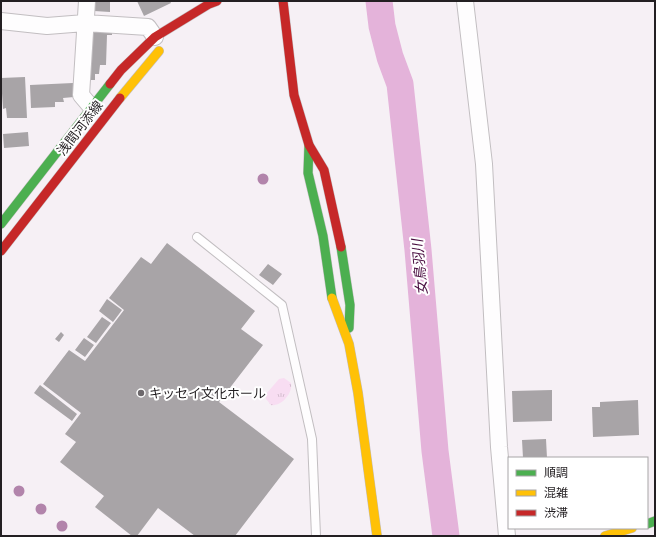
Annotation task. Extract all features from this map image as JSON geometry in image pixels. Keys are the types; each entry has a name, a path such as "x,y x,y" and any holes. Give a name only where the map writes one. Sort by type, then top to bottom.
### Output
{"street":[{"path":"87,1 81,95 92,108"},
{"name":"浅間河添線","path":"1,251 145,67 162,41 178,22 209,4 218,1"},
{"path":"283,1 294,95 309,145 324,170 340,241 350,305 349,344"},
{"path":"465,1 484,164 498,439 507,536"},
{"path":"1,21 47,26 85,24 148,28 162,41"},
{"name":"浅間河添線","path":"1,224 121,70 162,41"},
{"path":"309,145 308,173 323,236 333,302 349,344 358,394 377,536"},
{"path":"605,536 629,529"}],"lane":[{"path":"197,237 282,305 312,439 316,536"}],"green space":[{"path":"284,378 291,383 290,391 282,402 271,405 266,399 266,394 279,379"}],"building":[{"path":"94,1 110,1 110,12 94,11"},
{"path":"137,1 170,1 171,3 144,16"},
{"path":"91,31 112,31 112,35 107,35 106,65 100,65 99,74 95,74 95,80 90,80"},
{"path":"25,77 27,118 7,118 6,108 3,109 1,78"},
{"path":"73,83 74,97 63,98 64,102 55,102 55,107 31,108 30,85"},
{"path":"28,132 29,146 4,148 3,134"},
{"name":"キッセイ文化ホール","path":"167,243 255,311 241,329 263,345 219,402 294,459 235,536 195,536 158,508 137,536 132,536 95,507 104,496 60,462 76,442 65,434 81,413 43,384 69,350 85,361 124,310 109,298 141,257 151,264"},
{"path":"268,264 282,274 273,285 259,275"},
{"path":"107,299 122,310 113,322 99,311"},
{"path":"102,317 111,323 96,343 87,337"},
{"path":"61,332 64,335 59,342 55,339"},
{"path":"84,338 94,345 85,357 75,350"},
{"path":"40,385 77,414 72,421 34,393"},
{"path":"552,390 552,421 513,422 512,391"},
{"path":"638,400 639,435 593,437 592,407 600,407 600,402"},
{"path":"546,439 547,457 523,457 522,440"}],"waterway":[{"name":"女鳥羽川","path":"379,1 382,26 390,57 400,84 418,250 435,451 446,536"}],"traffic: fast":[{"path":"1,224 110,84"},
{"path":"309,145 308,173 323,236 332,298"},
{"path":"341,247 350,305 349,328"},
{"path":"648,524 655,521"}],"traffic: slow":[{"path":"120,98 159,51"},
{"path":"332,298 349,344 358,393 377,536"},
{"path":"605,536 629,529"}],"traffic: jam":[{"path":"110,84 121,70 155,37 209,4 217,1"},
{"path":"283,1 294,95 309,145 324,170 341,247"},
{"path":"1,251 120,98"}],"place":[{"name":"キッセイ文化ホール","path":"141,393"}]}
